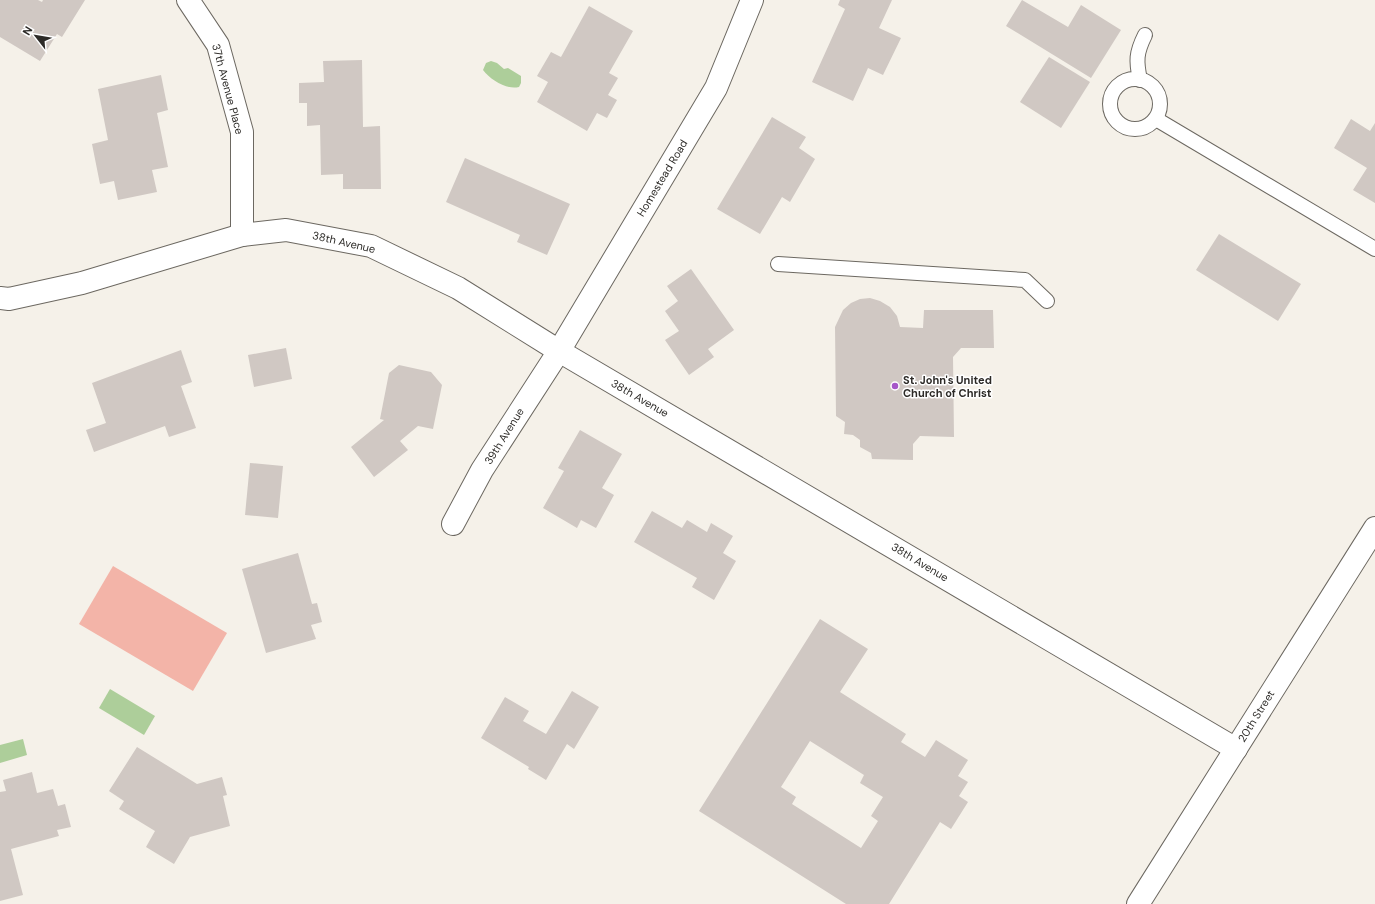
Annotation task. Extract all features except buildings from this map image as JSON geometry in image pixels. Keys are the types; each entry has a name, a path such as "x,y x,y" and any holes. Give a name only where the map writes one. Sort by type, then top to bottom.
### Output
{"street":[{"name":"37th Avenue Place","path":"188,0 218,45 242,132 242,235"},
{"name":"Homestead Road","path":"559,351 716,88 752,0"},
{"name":"38th Avenue","path":"0,298 9,298 82,283 242,235 286,230 371,246 458,288 559,351 1236,748"},
{"name":"39th Avenue","path":"453,524 482,470 559,351"},
{"name":"20th Street","path":"1138,904 1375,528"}],"lane":[{"path":"1140,80 1136,63 1139,47 1145,35"},
{"path":"1140,80 1151,85 1158,95 1160,107 1156,119 1142,128 1134,129 1126,128 1119,123 1111,109 1112,97 1118,86 1124,82 1140,80"},
{"path":"1156,119 1375,249"},
{"path":"778,264 1025,280 1047,301"}],"shaded area":[{"path":"491,61 497,63 504,69 508,68 521,76 521,83 519,87 514,88 504,86 494,81 486,74 483,70 486,63"},
{"path":"113,566 227,633 193,691 79,624"},
{"path":"110,689 155,716 144,735 99,708"},
{"path":"23,739 27,755 0,763 0,745"}],"place":[{"name":"St. John's United Church of Christ","path":"895,386"}]}
